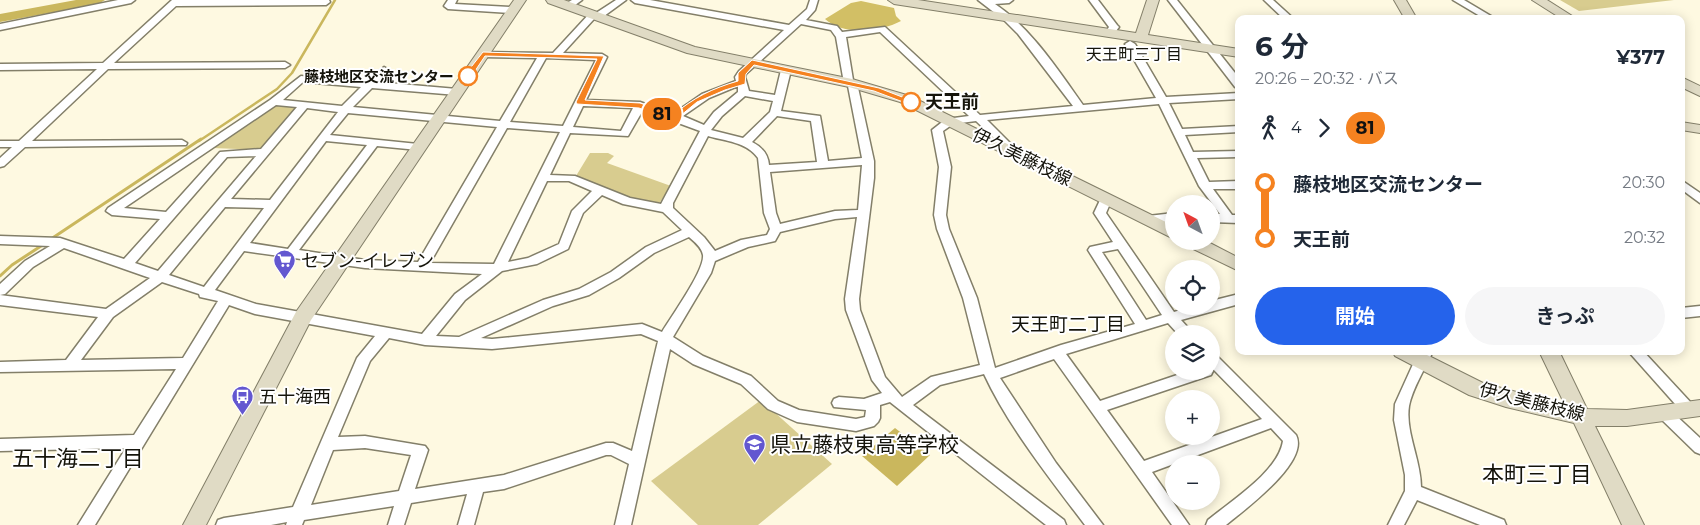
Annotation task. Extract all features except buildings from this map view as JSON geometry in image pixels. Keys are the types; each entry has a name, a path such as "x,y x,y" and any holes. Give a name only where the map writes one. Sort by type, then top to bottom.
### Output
{"main road":[{"name":"伊久美藤枝線","path":"552,0 573,3 595,16 670,44 851,83 905,99 1165,228"},
{"path":"894,0 942,4 1004,17 1110,33 1136,41 1235,52"},
{"path":"1136,41 1153,0"},
{"path":"1400,0 1409,15"},
{"path":"1538,0 1564,15"},
{"path":"194,525 303,317 339,261 516,5"},
{"path":"1685,83 1700,92"},
{"path":"1685,127 1700,129"},
{"path":"1209,250 1235,263"},
{"path":"1551,355 1633,525"},
{"name":"伊久美藤枝線","path":"1424,357 1476,389 1506,399 1581,417 1627,418 1695,409"}],"street":[{"path":"0,26 131,0"},
{"path":"453,0 448,6 516,5"},
{"path":"555,56 595,16 622,0"},
{"path":"635,0 791,28"},
{"path":"667,209 667,203 705,131 742,88 742,73 809,11 814,0"},
{"path":"984,1 1009,0"},
{"path":"1093,0 1114,27 1110,33"},
{"path":"1172,0 1235,80"},
{"path":"1268,0 1285,15"},
{"path":"1457,0 1485,15"},
{"path":"984,1 1004,17 1047,62 1079,108"},
{"path":"0,164 175,2 326,2"},
{"path":"809,11 813,24"},
{"path":"799,21 834,28 840,35 851,83 868,161 864,213 852,299 853,310 879,380 897,401 1058,525"},
{"path":"840,35 882,29 1005,143 1001,147"},
{"path":"1136,41 1205,186 1234,219"},
{"path":"425,340 460,297 496,268 543,178 602,57 483,54"},
{"path":"421,267 543,56"},
{"path":"0,67 285,65"},
{"path":"205,294 345,109 384,70"},
{"path":"744,143 775,113 786,70"},
{"path":"170,216 112,211 274,102 301,79 457,92"},
{"path":"676,117 694,101 722,88 742,88 780,99"},
{"path":"1095,525 1051,468 1007,402 990,371 970,298 943,229 940,215 945,167 937,130 950,121 1079,108 1235,96"},
{"path":"274,102 439,119 624,134 640,105"},
{"path":"580,102 640,105 676,117 705,131 744,143 760,152 765,170 770,213 776,229 772,238 745,243 710,258"},
{"path":"70,365 108,314 160,277 304,105"},
{"path":"775,113 816,118 823,165"},
{"path":"1179,132 1235,129"},
{"path":"323,138 418,147"},
{"path":"0,144 182,143"},
{"path":"290,254 374,143"},
{"path":"126,264 224,154 264,152"},
{"path":"1191,154 1235,154"},
{"path":"765,170 868,161"},
{"path":"543,178 571,178 627,201 667,209 708,249 710,258 705,273 664,339 623,525"},
{"path":"1205,186 1235,185"},
{"path":"1685,186 1700,199"},
{"path":"241,246 339,261 421,267 512,267 531,261 564,246 578,211 600,190"},
{"path":"1106,199 1100,213 1178,325"},
{"path":"222,203 273,204"},
{"path":"776,229 835,215 864,213"},
{"path":"1148,220 1165,218"},
{"path":"1220,218 1234,219"},
{"path":"461,343 511,318 548,303 584,292 615,275 650,250 683,236 689,230"},
{"path":"0,240 36,240 62,243 126,264 205,294 255,309 425,340 461,343 529,341 642,329 664,339 698,360 746,380 773,405 797,416 856,425 868,422 873,418 873,403"},
{"path":"0,292 29,264 62,243"},
{"path":"1120,244 1094,250 1143,326"},
{"path":"0,300 108,314"},
{"path":"86,525 226,300"},
{"path":"1220,304 1235,300"},
{"path":"1685,313 1700,311"},
{"path":"838,402 853,405 897,401 936,381 990,371 1181,315"},
{"path":"297,519 364,358 386,333"},
{"path":"1057,352 1181,525"},
{"path":"1639,355 1695,409"},
{"path":"1396,525 1413,491 1413,475 1401,420 1402,404 1424,357"},
{"path":"0,367 187,363"},
{"path":"1214,525 1276,470 1286,458 1291,447 1291,439 1220,374"},
{"path":"1097,408 1176,380"},
{"path":"1665,414 1700,448"},
{"path":"1141,469 1273,421"},
{"path":"0,444 138,441"},
{"path":"328,444 365,442 420,450 396,525"},
{"path":"224,525 297,519 405,497 525,477 606,449 613,449 637,461"},
{"path":"466,525 477,486"},
{"path":"1413,491 1473,521 1498,525"}],"shaded area":[{"path":"1560,0 1674,0 1579,11"},
{"path":"861,1 894,8 896,16 901,21 872,30 851,30 842,28 825,19 851,3"},
{"path":"275,105 298,108 261,150 213,148"},
{"path":"590,153 608,153 614,156 607,163 671,186 658,205 620,195 576,176"},
{"path":"761,400 832,464 758,525 698,525 651,481"},
{"path":"895,428 930,455 897,486 862,456"}],"waterway":[{"path":"0,18 98,0"},
{"path":"199,141 277,89 292,73 335,0"},
{"path":"51,239 201,139"},
{"path":"0,276 12,265 44,244"}],"bus line":[{"name":"81","path":"468,76 483,54 602,57 580,102 640,105 674,118 694,101 722,88 742,82 740,77 752,62 876,89 911,102"}],"place":[{"name":"藤枝地区交流センター","path":"468,76"},
{"name":"天王前","path":"911,102"},
{"name":"セブン-イレブン","path":"285,280"},
{"name":"五十海西","path":"243,416"},
{"name":"県立藤枝東高等学校","path":"754,463"}],"district":[{"name":"天王町三丁目","path":"1134,54"},
{"name":"天王町二丁目","path":"1068,324"},
{"name":"五十海二丁目","path":"78,458"},
{"name":"本町三丁目","path":"1537,474"}]}
